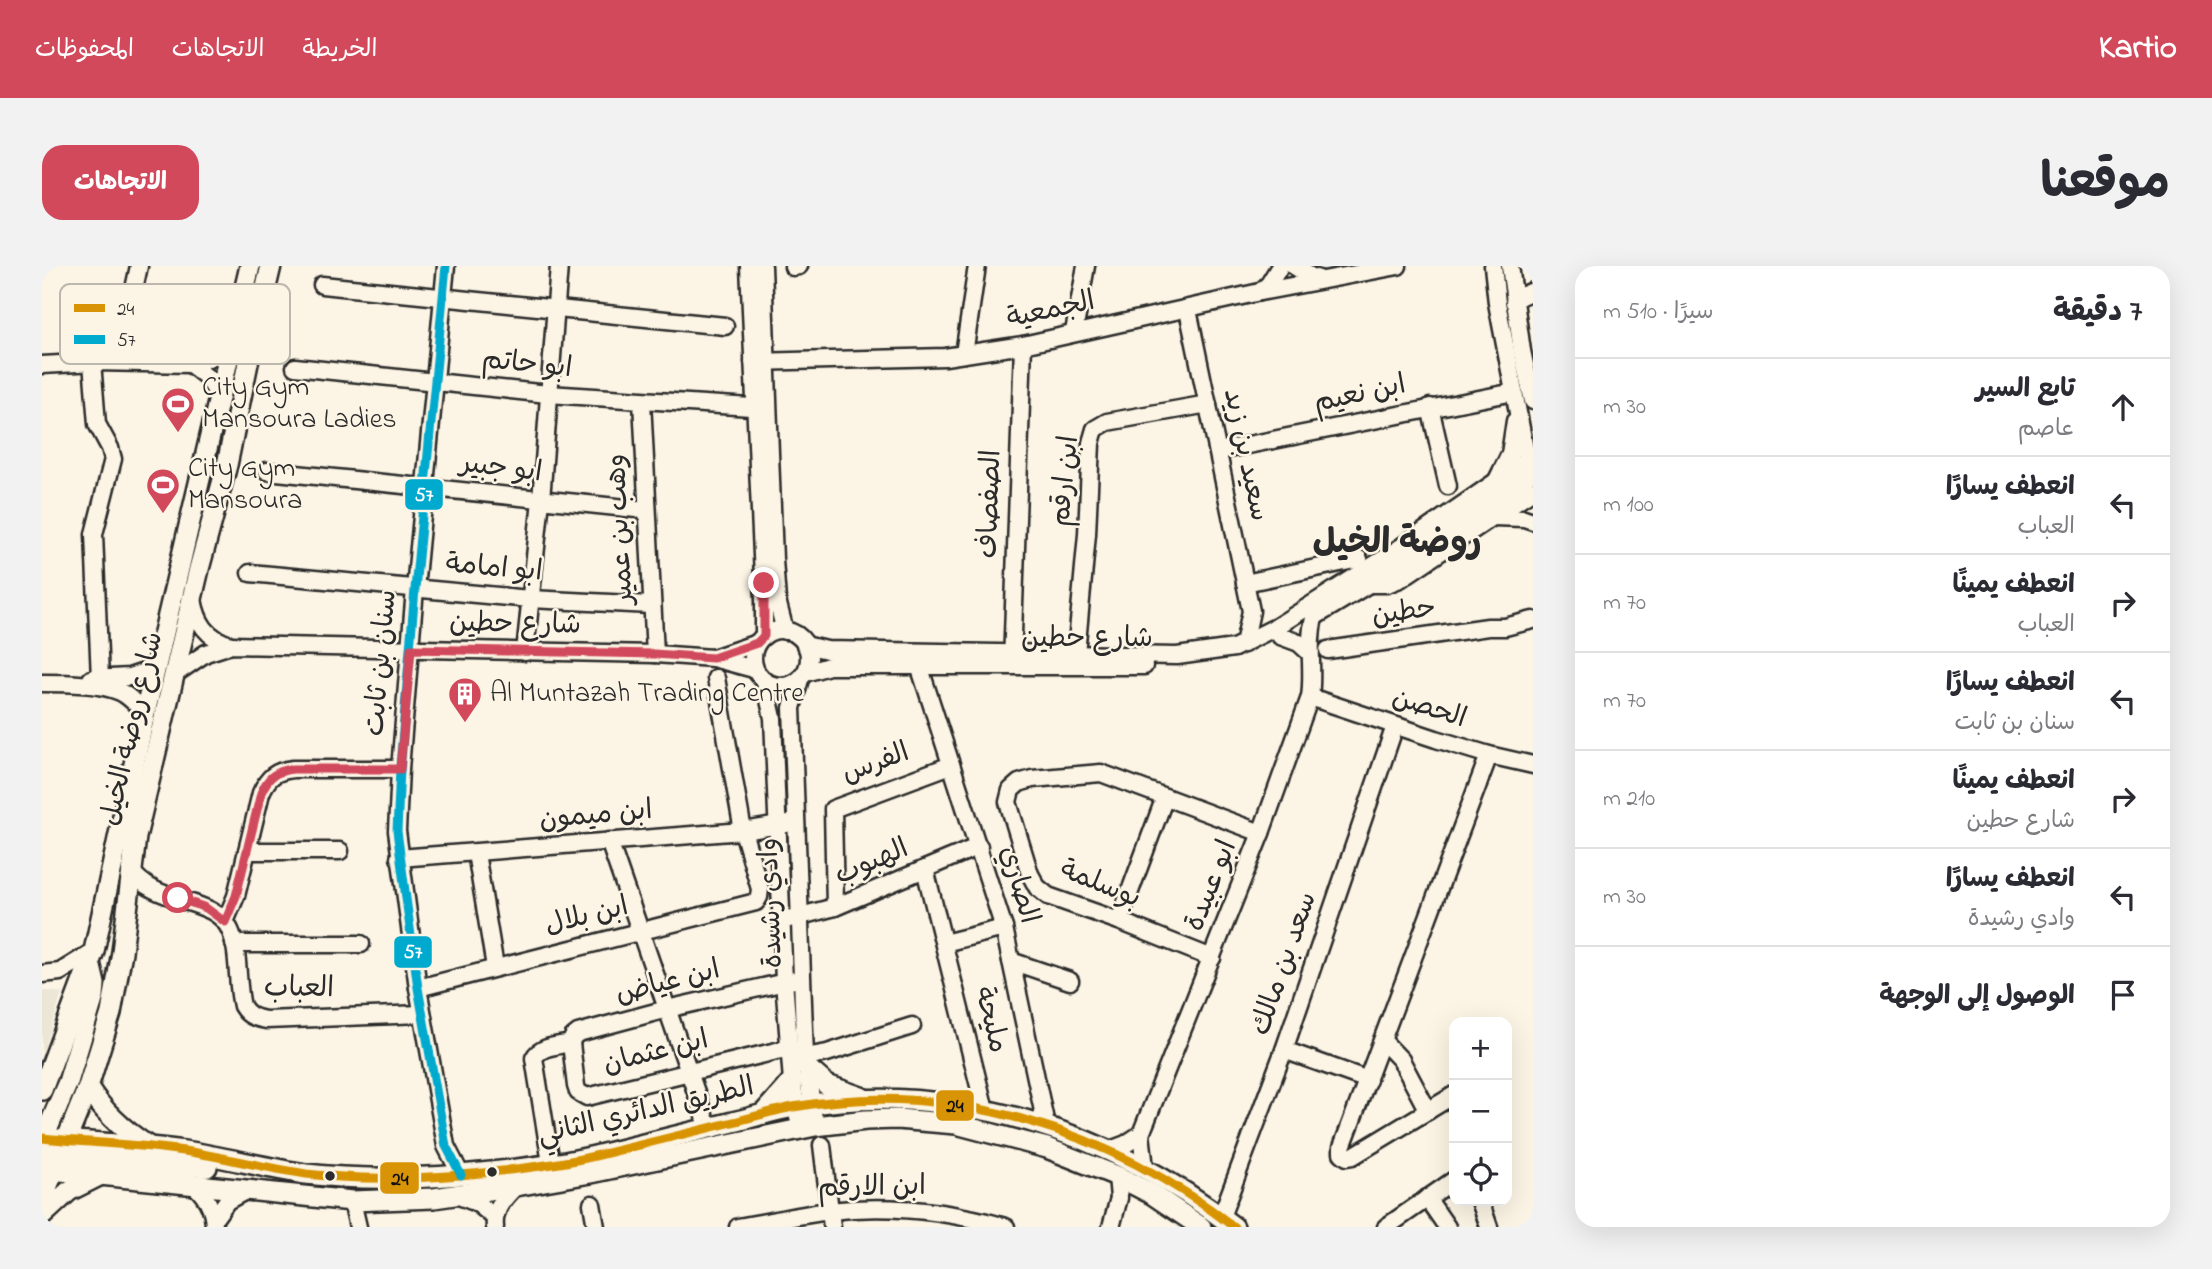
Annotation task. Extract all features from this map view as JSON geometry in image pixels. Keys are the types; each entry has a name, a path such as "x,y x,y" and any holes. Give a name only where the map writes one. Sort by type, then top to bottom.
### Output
{"main road":[{"name":"شارع روضة الخيل","path":"246,284 250,266"},
{"name":"شارع روضة الخيل","path":"267,284 271,266"},
{"name":"شارع روضة الخيل","path":"44,1080 92,958 145,713 227,364"},
{"name":"شارع روضة الخيل","path":"42,1200 47,1151 88,1087 104,1038 116,988 136,837 227,466 248,364"},
{"path":"92,958 94,996 47,1151 198,1166 254,1165"},
{"path":"805,1061 827,1085 869,1100"},
{"path":"763,1114 792,1081"},
{"path":"88,1087 102,1108 119,1126 152,1148"},
{"name":"الطريق الدائري الثاني","path":"47,1151 152,1148 334,1177 433,1177 592,1157 803,1105 869,1100 918,1101 985,1110 1046,1125 1110,1150 1145,1168 1228,1222"},
{"name":"الطريق الدائري الثاني","path":"47,1151 103,1174 352,1201 456,1195 516,1186 808,1127 877,1119 942,1122 1032,1143 1116,1177 1152,1194 1200,1227"},
{"path":"42,1216 67,1193 103,1174"}],"street":[{"path":"135,284 139,266"},
{"name":"سنان بن ثابت","path":"446,266 424,487 397,812 399,858 422,1014 446,1146 461,1175"},
{"path":"525,652 541,500 559,266"},
{"path":"749,266 759,362 764,583 760,640 752,659 760,676 779,687 787,686 802,676 809,656 805,645 795,635 774,631 760,640"},
{"path":"759,362 763,266"},
{"path":"793,267 799,266"},
{"path":"964,354 976,266"},
{"path":"1074,332 1086,266"},
{"path":"1261,292 1280,266"},
{"path":"1294,266 1321,280"},
{"name":"الجمعية","path":"759,362 922,359 964,354 1023,345 1261,292 1398,266"},
{"path":"1493,266 1515,398 1532,473"},
{"path":"1510,266 1514,302 1533,397"},
{"path":"322,285 724,326"},
{"path":"1514,302 1533,290"},
{"name":"سعيد بن زيد","path":"1188,310 1251,611 1244,644"},
{"name":"الصفصاف","path":"1012,660 1023,345"},
{"path":"42,365 60,364"},
{"path":"94,364 97,424 113,459 94,534 97,644 100,654 97,679"},
{"path":"190,364 208,378 219,397"},
{"name":"ابو حاتم","path":"295,367 548,394 761,408"},
{"path":"1496,483 1510,454 1515,398"},
{"name":"ابن نعيم","path":"1217,452 1430,407 1515,398"},
{"name":"وهب بن عمير","path":"642,401 654,654"},
{"name":"ابن ارقم","path":"1076,654 1087,534 1091,443 1095,429 1107,422 1208,404"},
{"path":"1430,407 1448,485"},
{"path":"761,408 775,581 785,631"},
{"name":"ابو جبير","path":"267,471 646,510"},
{"path":"1278,632 1496,483 1532,473"},
{"path":"1369,584 1387,584 1400,579 1491,517 1532,473"},
{"path":"1278,632 1314,618 1369,584 1532,473"},
{"path":"1491,517 1514,517 1533,521"},
{"path":"1245,583 1359,559"},
{"name":"ابو امامة","path":"250,573 530,599 651,606"},
{"path":"193,599 198,620 204,629 220,642 231,645"},
{"name":"حطين","path":"1488,627 1503,619 1533,610"},
{"path":"1251,611 1310,653"},
{"name":"ابو عبيدة","path":"1145,1168 1141,1134 1262,833 1310,697 1310,637 1314,618"},
{"name":"حطين","path":"1328,650 1488,627 1514,626 1533,620"},
{"name":"شارع حطين","path":"1012,660 1076,654 1198,655 1225,650 1278,632"},
{"name":"شارع حطين","path":"805,645 827,650 917,659 1201,664 1245,655 1278,632"},
{"name":"شارع حطين","path":"713,658 760,640"},
{"name":"شارع حطين","path":"175,674 206,653 231,645 654,654 713,658 760,676"},
{"name":"شارع حطين","path":"802,676 829,666 917,659"},
{"name":"الصاري","path":"917,659 1004,928 1046,1125"},
{"path":"42,683 138,676 156,668"},
{"name":"وادي رشيدة","path":"760,676 773,718 784,981 783,1049 808,1127"},
{"name":"وادي رشيدة","path":"802,676 792,708 805,1061 803,1105"},
{"name":"وادي رشيدة","path":"716,678 743,831 760,888"},
{"path":"64,683 119,692 145,713"},
{"name":"الحصن","path":"1310,697 1489,755 1533,765"},
{"name":"سعد بن مالك","path":"1228,1222 1395,726"},
{"path":"1449,1098 1353,1156 1347,1157 1342,1153 1489,755"},
{"name":"الفرس","path":"835,907 833,809 951,765"},
{"path":"225,922 236,896 261,793 266,781 275,772 293,769 400,769"},
{"name":"بوسلمة","path":"1212,958 1048,896 1037,887 1030,874 1009,802 1011,790 1019,783 1032,779 1101,773 1262,833"},
{"path":"1119,921 1165,797"},
{"name":"ابن ميمون","path":"399,858 743,831 796,823"},
{"path":"609,841 706,1121"},
{"name":"الهبوب","path":"782,920 835,907 979,846"},
{"path":"247,851 340,851"},
{"path":"476,853 495,967"},
{"path":"130,869 147,888 206,908 225,922 231,930 234,944"},
{"name":"مليحة","path":"925,869 985,1110"},
{"name":"ابن بلال","path":"418,988 749,905 756,902 760,888"},
{"path":"126,910 143,900 164,895"},
{"path":"944,943 1004,928"},
{"name":"العباب","path":"361,944 234,944 242,1006 247,1013 266,1020 422,1014"},
{"path":"42,974 60,972 92,958"},
{"path":"1011,961 1070,981"},
{"name":"ابن عياض","path":"571,1043 578,1033 667,1009 801,979"},
{"path":"805,1061 912,1026"},
{"path":"1382,1041 1401,1060 1428,1111"},
{"name":"ابن عثمان","path":"551,1163 534,1058 539,1051 571,1043 576,1086 578,1092 587,1097 783,1049"},
{"path":"1284,1050 1368,1080"},
{"path":"1110,1150 1141,1134"},
{"path":"822,1145 831,1219"},
{"path":"433,1177 446,1146"},
{"path":"1111,1227 1119,1198 1116,1177"},
{"path":"191,1183 206,1199 214,1223"},
{"path":"1386,1227 1449,1183"},
{"path":"456,1195 477,1203 494,1222 503,1201 516,1186"},
{"path":"214,1223 227,1201 247,1190"},
{"path":"1427,1198 1447,1227"},
{"path":"352,1201 358,1227"},
{"path":"592,1204 596,1227"},
{"path":"1482,1206 1489,1227"},
{"name":"ابن الارقم","path":"746,1226 831,1219 891,1208 926,1219 972,1218 1006,1227"}],"shaded area":[{"path":"42,990 62,993 42,1056"}],"transit line":[{"name":"57","path":"446,266 415,589 397,831 418,988 446,1146 461,1175"},
{"name":"24","path":"42,1138 184,1151 325,1176 422,1177 511,1170 579,1160 800,1106 858,1100 916,1101 973,1108 1029,1121 1084,1140 1136,1164 1187,1193 1234,1227"}],"place":[{"name":"City Gym Mansoura Ladies","path":"178,434"},
{"name":"City Gym Mansoura","path":"163,515"},
{"name":"Al Muntazah Trading Centre","path":"465,724"}],"district":[{"name":"روضة الخيل","path":"1397,543"}],"route":[{"path":"178,898 206,908 225,922 236,896 261,793 266,781 275,772 293,769 400,769 411,649 654,654 713,658 757,643 764,636 764,583"}]}
